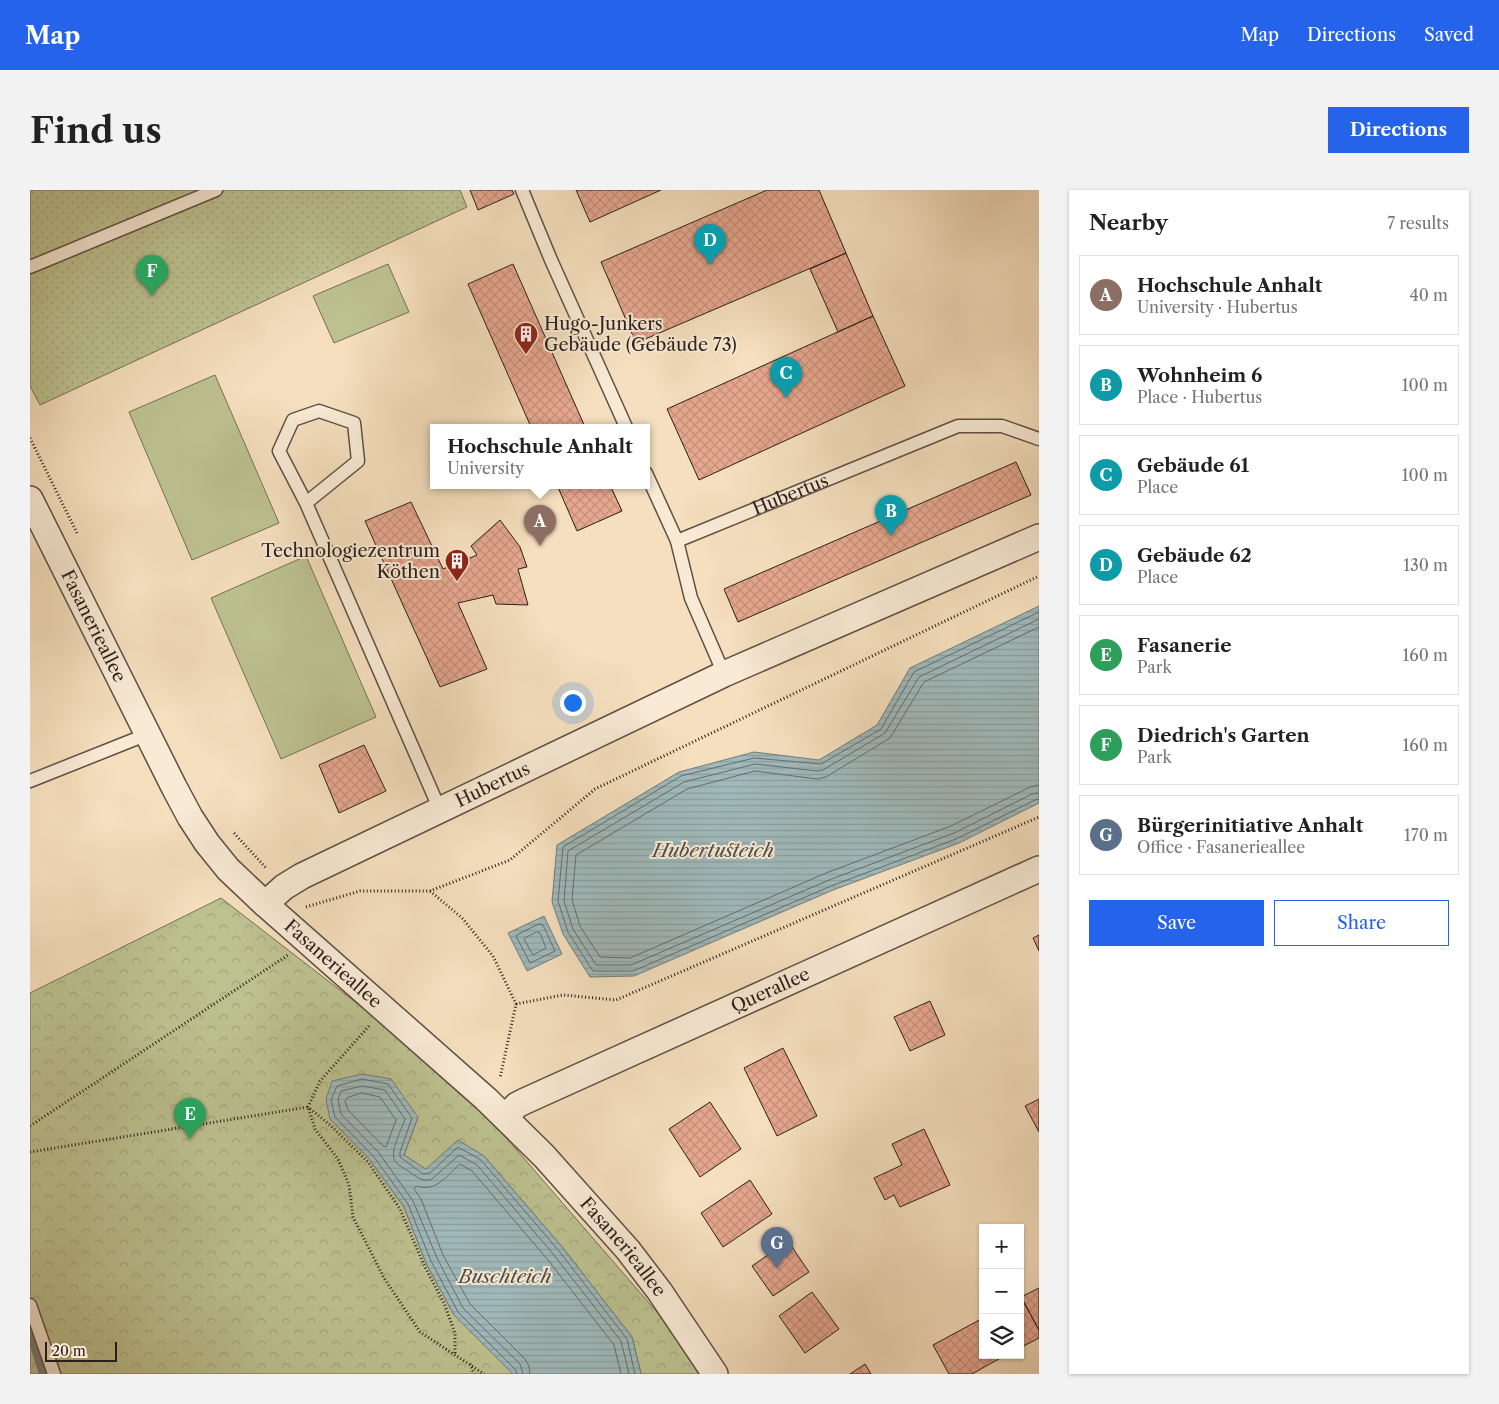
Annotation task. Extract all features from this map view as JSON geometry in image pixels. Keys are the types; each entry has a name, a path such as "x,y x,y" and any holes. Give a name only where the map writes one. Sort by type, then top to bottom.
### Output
{"street":[{"name":"Fasanerieallee","path":"30,499 190,817 207,843 228,869 265,904 505,1117 544,1156 628,1250 660,1292 715,1374"},
{"name":"Hubertus","path":"265,904 284,887 302,876 724,674 1039,537"},
{"name":"Querallee","path":"505,1117 517,1105 525,1101 1039,869"}],"lane":[{"path":"30,267 216,190"},
{"path":"522,190 551,260 625,424"},
{"path":"306,503 358,461 354,423 319,411 293,420 279,451 306,503 440,810"},
{"name":"Hubertus","path":"677,541 958,426 1002,426 1039,439"},
{"path":"650,482 677,541 691,598 724,674"},
{"path":"30,781 148,734"},
{"path":"30,1305 54,1374"}],"path":[{"path":"30,438 78,534"},
{"path":"313,914 305,908 360,891 430,891 510,860 596,789 1039,576"},
{"path":"516,1004 564,995 616,1000 1039,818"},
{"path":"232,831 284,887"},
{"path":"430,891 462,918 493,956 516,1004 500,1079 493,1073"},
{"path":"30,1126 309,942"},
{"path":"385,1009 320,1081 308,1107 315,1129 338,1159 349,1185 353,1217 384,1278 420,1332 484,1374"},
{"path":"30,1152 308,1107 330,1125 368,1162 400,1208 424,1265 444,1303 455,1333 455,1355"},
{"path":"469,1363 474,1374"}],"green space":[{"path":"30,190 460,190 467,207 40,405 30,386"},
{"path":"388,264 409,312 334,343 313,296"},
{"path":"215,375 279,523 192,560 129,412"},
{"path":"306,556 376,717 281,759 211,598"},
{"path":"221,898 416,1049 490,1119 662,1318 699,1374 641,1374 632,1337 563,1248 484,1156 426,1170 404,1155 418,1117 330,1119 370,1160 404,1207 426,1263 454,1315 513,1374 30,1374 30,993"}],"water":[{"name":"Hubertusteich","path":"1039,606 1039,803 959,843 833,890 634,976 590,977 563,934 552,902 557,845 679,772 754,752 819,760 877,725 910,668"},
{"path":"544,916 562,954 527,971 508,933"},
{"name":"Buschteich","path":"362,1074 391,1079 418,1117 404,1155 426,1169 458,1140 484,1156 563,1248 632,1337 641,1374 513,1374 454,1315 426,1263 404,1207 370,1160 330,1119 326,1099 332,1081"}],"building":[{"path":"470,190 512,190 514,194 478,210"},
{"path":"576,190 661,190 590,222"},
{"path":"767,190 819,190 846,253 636,343 601,262"},
{"path":"846,253 873,316 838,332 810,269"},
{"name":"Hugo-Junkers Gebäude (Gebäude 73)","path":"513,264 584,424 530,424 468,284"},
{"path":"873,316 905,386 699,480 667,409"},
{"path":"1016,462 1031,495 738,622 724,589"},
{"path":"559,489 612,489 622,511 577,531"},
{"name":"Technologiezentrum Köthen","path":"411,502 443,569 477,555 471,546 500,520 520,547 527,567 518,569 528,605 496,604 493,595 458,603 487,669 440,687 365,521"},
{"path":"364,745 386,791 339,813 319,765"},
{"path":"1039,935 1039,951 1033,938"},
{"path":"930,1001 945,1035 910,1051 894,1017"},
{"path":"783,1048 817,1116 777,1136 744,1068"},
{"path":"1039,1099 1039,1132 1025,1106"},
{"path":"710,1102 741,1149 700,1177 669,1129"},
{"path":"924,1129 950,1185 900,1207 894,1195 885,1200 874,1178 902,1165 892,1144"},
{"path":"750,1180 772,1214 723,1247 701,1213"},
{"path":"788,1241 809,1272 773,1296 752,1266"},
{"path":"1039,1288 1039,1330 1024,1302 1024,1296"},
{"path":"812,1292 839,1329 805,1353 779,1316"},
{"path":"1024,1302 1039,1330 1039,1338 1024,1346"},
{"path":"979,1320 979,1359 999,1359 972,1374 949,1374 933,1345"},
{"path":"865,1364 871,1374 850,1374"}],"waterway":[{"path":"30,1333 43,1374"}],"place":[{"name":"Gebäude 62","path":"710,265"},
{"name":"Diedrich's Garten","path":"152,296"},
{"name":"Hugo-Junkers Gebäude (Gebäude 73)","path":"526,355"},
{"name":"Gebäude 61","path":"786,398"},
{"name":"Wohnheim 6","path":"891,536"},
{"name":"Hochschule Anhalt","path":"540,546"},
{"name":"Technologiezentrum Köthen","path":"457,582"},
{"name":"Fasanerie","path":"190,1139"},
{"name":"Bürgerinitiative Anhalt","path":"777,1268"}]}
